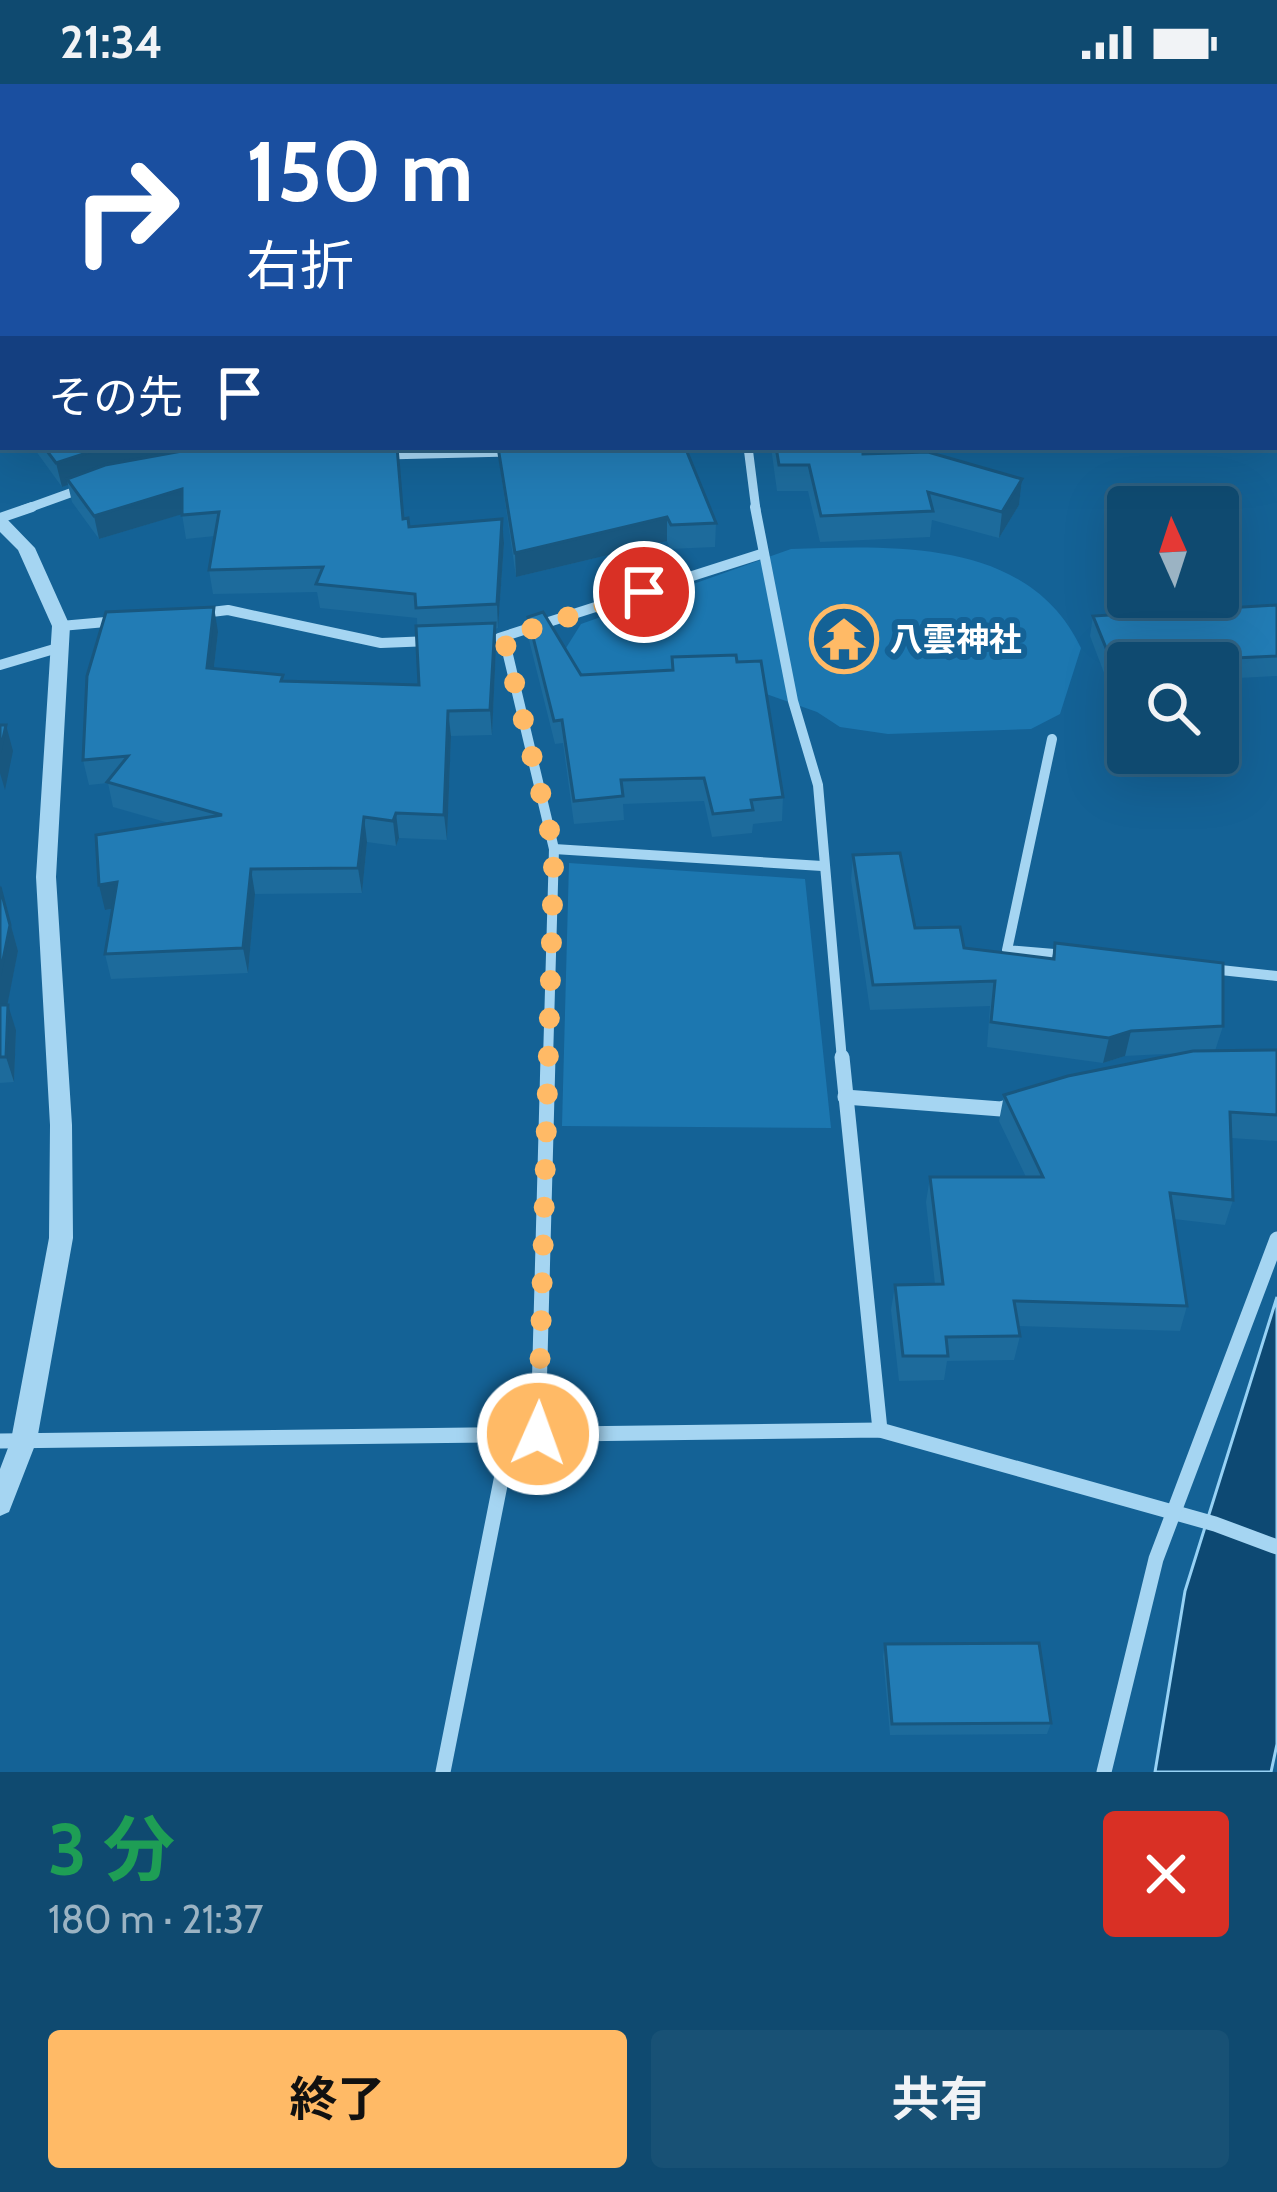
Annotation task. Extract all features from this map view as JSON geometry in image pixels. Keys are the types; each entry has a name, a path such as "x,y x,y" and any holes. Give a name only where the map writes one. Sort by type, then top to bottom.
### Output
{"street":[{"path":"367,451 472,454 520,450"},
{"path":"748,450 761,554 793,701 818,785 822,866 880,1430"},
{"path":"0,1504 61,1238 61,1125 46,878 61,637 26,548 0,520 108,480"},
{"path":"483,638 504,638 761,554"},
{"path":"180,615 228,610 381,643 442,640"},
{"path":"0,665 61,637 133,620"},
{"path":"504,638 554,849 538,1434"},
{"path":"1052,739 1007,950 1074,956"},
{"path":"554,849 822,866"},
{"path":"1187,967 1277,976"},
{"path":"845,1097 1001,1109 1043,1096"},
{"path":"1104,1772 1156,1559 1277,1239"},
{"path":"12,1440 880,1430 1215,1524 1277,1547"},
{"path":"443,1772 511,1435"}],"shaded area":[{"path":"873,548 956,556 1028,586 1058,612 1081,648 1060,714 1031,729 888,734 840,727 817,712 758,691 594,684 561,656 581,624 791,549"},
{"path":"569,863 805,879 831,1128 562,1126"},
{"path":"1277,1297 1277,1744 1271,1772 1155,1772 1185,1591"}],"building":[{"path":"46,450 96,450 56,463"},
{"path":"188,450 397,450 403,519 408,518 409,527 502,519 497,604 416,608 415,594 316,584 323,567 209,570 219,512 182,515 182,489 94,516 67,479 105,465"},
{"path":"498,450 686,450 716,523 671,525 667,517 515,553"},
{"path":"776,450 928,452 1022,479 1002,512 928,492 933,511 821,516 809,465 779,465"},
{"path":"1277,605 1277,656 1239,658 1239,642 1107,642 1107,650 1093,616 1239,618 1239,607"},
{"path":"214,607 207,668 283,675 281,681 419,685 416,626 495,623 490,710 448,711 444,815 396,813 393,821 364,817 358,868 251,869 243,948 105,954 117,882 99,885 96,835 222,815 107,782 128,756 83,760 87,676 106,612"},
{"path":"543,612 581,675 673,670 672,657 736,655 737,662 761,661 783,797 751,800 753,810 713,814 704,778 621,780 623,796 574,801 562,720 554,721 528,617"},
{"path":"900,853 915,928 960,927 964,948 1054,959 1055,943 1223,963 1223,1026 1131,1031 1109,1038 991,1022 995,981 873,985 853,855"},
{"path":"0,887 10,925 0,975"},
{"path":"0,1005 8,1005 6,1057 0,1057"},
{"path":"1277,1050 1277,1115 1230,1112 1233,1200 1170,1193 1187,1306 1014,1301 1020,1336 946,1337 948,1356 903,1356 895,1285 943,1284 930,1177 1043,1177 1004,1095 1068,1076 1193,1051"},
{"path":"1039,1643 1051,1723 892,1724 885,1644"}],"place":[{"name":"八雲神社","path":"844,639"}],"route":[{"path":"538,1434 554,849 504,638 644,592"}]}
